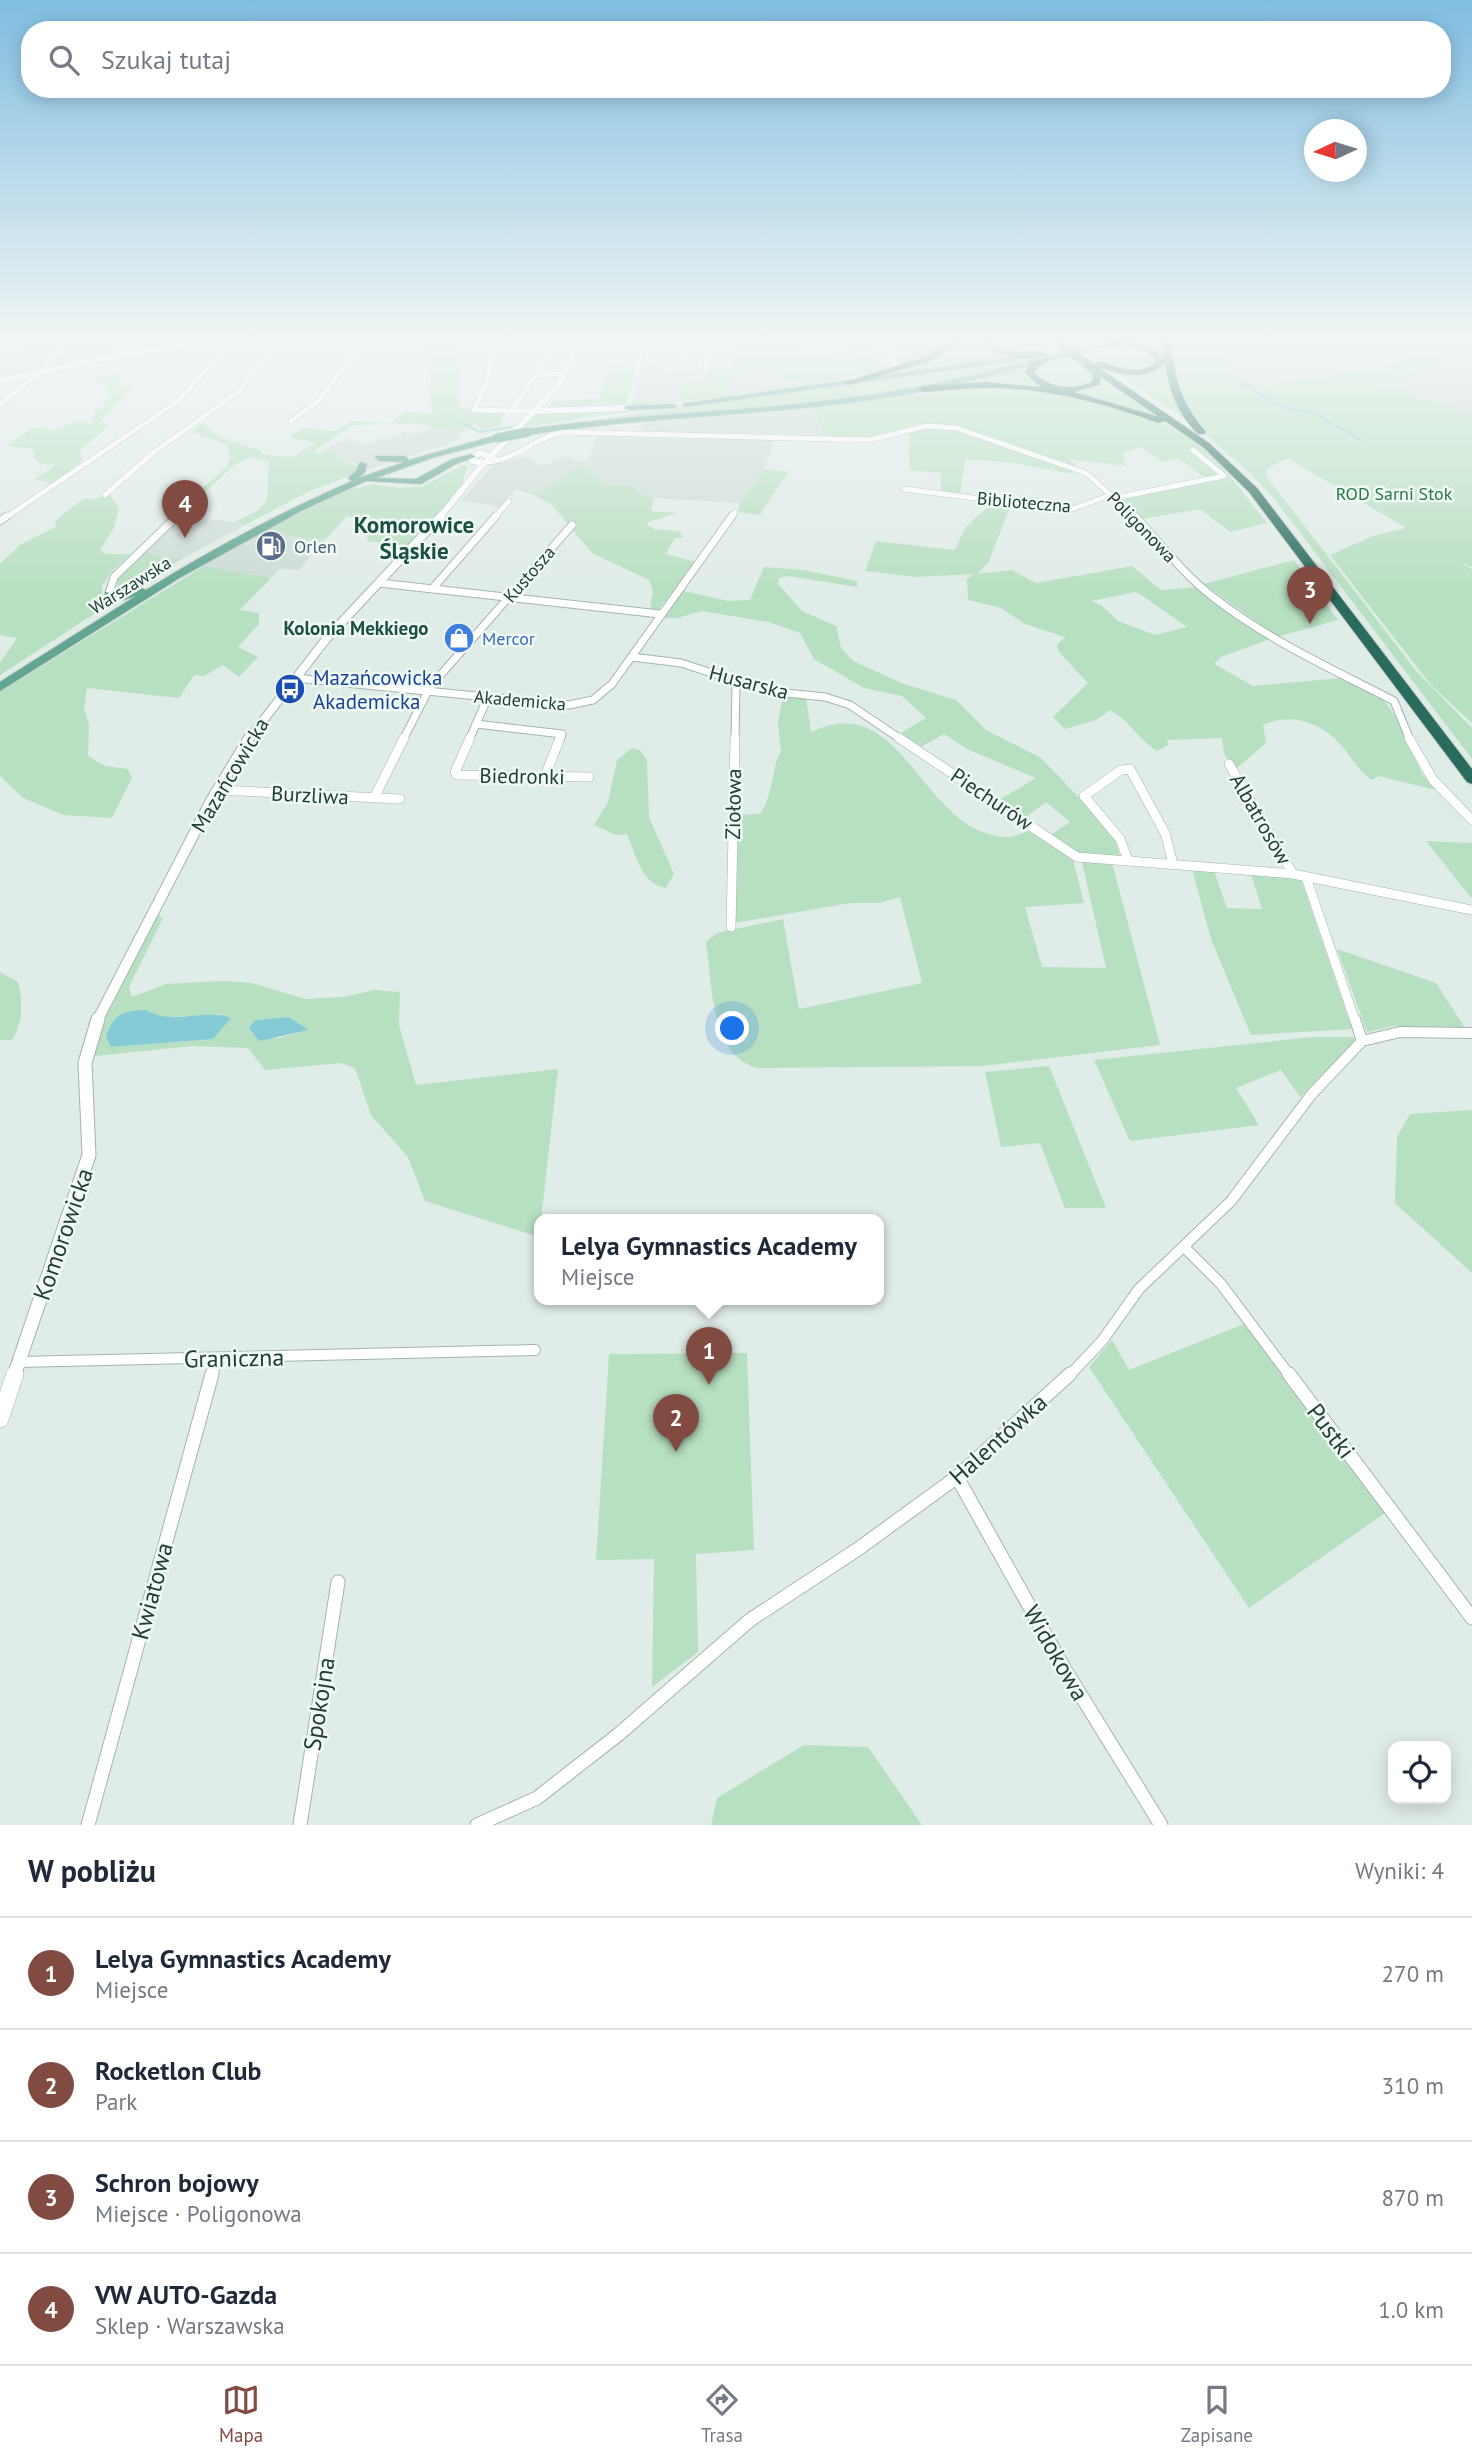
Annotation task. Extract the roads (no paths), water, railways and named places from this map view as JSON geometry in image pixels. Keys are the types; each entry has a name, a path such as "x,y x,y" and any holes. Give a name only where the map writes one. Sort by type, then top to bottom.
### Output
{"highway":[{"path":"1170,426 1210,446"},
{"path":"1182,426 1210,446 1276,506 1472,766"},
{"path":"1194,426 1278,519 1472,779"}],"main road":[{"name":"Warszawska","path":"0,679 266,517 407,461 552,426"},
{"name":"Warszawska","path":"528,430 563,426"},
{"path":"379,458 407,461"},
{"path":"354,480 418,482 451,463 473,460"},
{"path":"395,481 394,472 407,461"},
{"path":"354,480 363,464"},
{"name":"Warszawska","path":"0,687 277,516 354,480"},
{"path":"268,529 277,516"},
{"path":"189,568 220,559"},
{"path":"103,615 111,604 109,594 123,597 143,591"}],"street":[{"path":"0,521 141,426"},
{"path":"105,495 154,452 196,426"},
{"name":"Mazańcowicka","path":"89,1044 219,790 253,732 295,678 462,493 489,458 499,440 516,426"},
{"name":"Poligonowa","path":"489,458 508,459 520,453 533,441 553,433 636,429 870,440 925,426"},
{"name":"Poligonowa","path":"929,426 956,428 1078,469 1114,497 1191,578 1230,609 1275,640 1325,668 1394,701 1402,710 1409,738 1426,772 1472,820"},
{"name":"Biblioteczna","path":"904,489 982,499 1025,499 1072,509 1114,497 1224,476 1193,450"},
{"path":"474,476 473,460 489,458"},
{"path":"432,589 509,501"},
{"name":"Akademicka","path":"295,678 569,705 587,703 607,690 735,512"},
{"path":"109,594 114,577 175,518"},
{"name":"Kustosza","path":"374,798 428,691 572,525"},
{"path":"379,583 660,614"},
{"name":"Husarska","path":"632,657 681,663 773,692 825,696 864,712"},
{"name":"Ziołowa","path":"731,927 736,681"},
{"name":"Biedronki","path":"488,697 455,772 457,775 589,777"},
{"name":"Piechurów","path":"864,712 1077,857 1293,874 1472,910"},
{"path":"476,724 562,734 545,776"},
{"name":"Albatrosów","path":"1229,764 1293,874"},
{"path":"1128,860 1120,839 1084,796 1121,770 1130,769 1166,834 1173,864"},
{"name":"Burzliwa","path":"219,790 400,799"},
{"path":"1306,877 1362,1041 1400,1032 1472,1033"},
{"name":"Halentówka","path":"477,1825 537,1798 619,1734 750,1620 859,1549 957,1478 1081,1365 1102,1341 1139,1289 1185,1248 1231,1201 1311,1095 1362,1041"},
{"name":"Komorowicka","path":"0,1419 89,1155 91,1128 84,1074 89,1044"},
{"name":"Pustki","path":"1185,1248 1221,1284 1472,1618"},
{"name":"Graniczna","path":"19,1362 535,1350"},
{"name":"Kwiatowa","path":"88,1825 217,1358"},
{"name":"Widokowa","path":"957,1478 1064,1668 1161,1825"},
{"name":"Spokojna","path":"300,1825 338,1582"}],"water":[{"path":"147,1010 167,1017 221,1015 231,1018 213,1039 111,1047 106,1037 116,1018 132,1011"},
{"path":"289,1017 309,1030 259,1041 249,1028 255,1020"}],"waterway":[{"path":"468,426 480,432 511,427"},
{"path":"1337,426 1361,440"}],"place":[{"name":"VW AUTO-Gazda","path":"185,538"},
{"name":"Orlen","path":"271,546"},
{"name":"Schron bojowy","path":"1310,624"},
{"name":"Mercor","path":"459,638"},
{"name":"Mazańcowicka Akademicka","path":"290,689"},
{"name":"Lelya Gymnastics Academy","path":"709,1385"},
{"name":"Rocketlon Club","path":"676,1452"}],"district":[{"name":"Komorowice Śląskie","path":"414,537"},
{"name":"Kolonia Mekkiego","path":"356,628"}],"park label":[{"name":"ROD Sarni Stok","path":"1394,493"}]}
